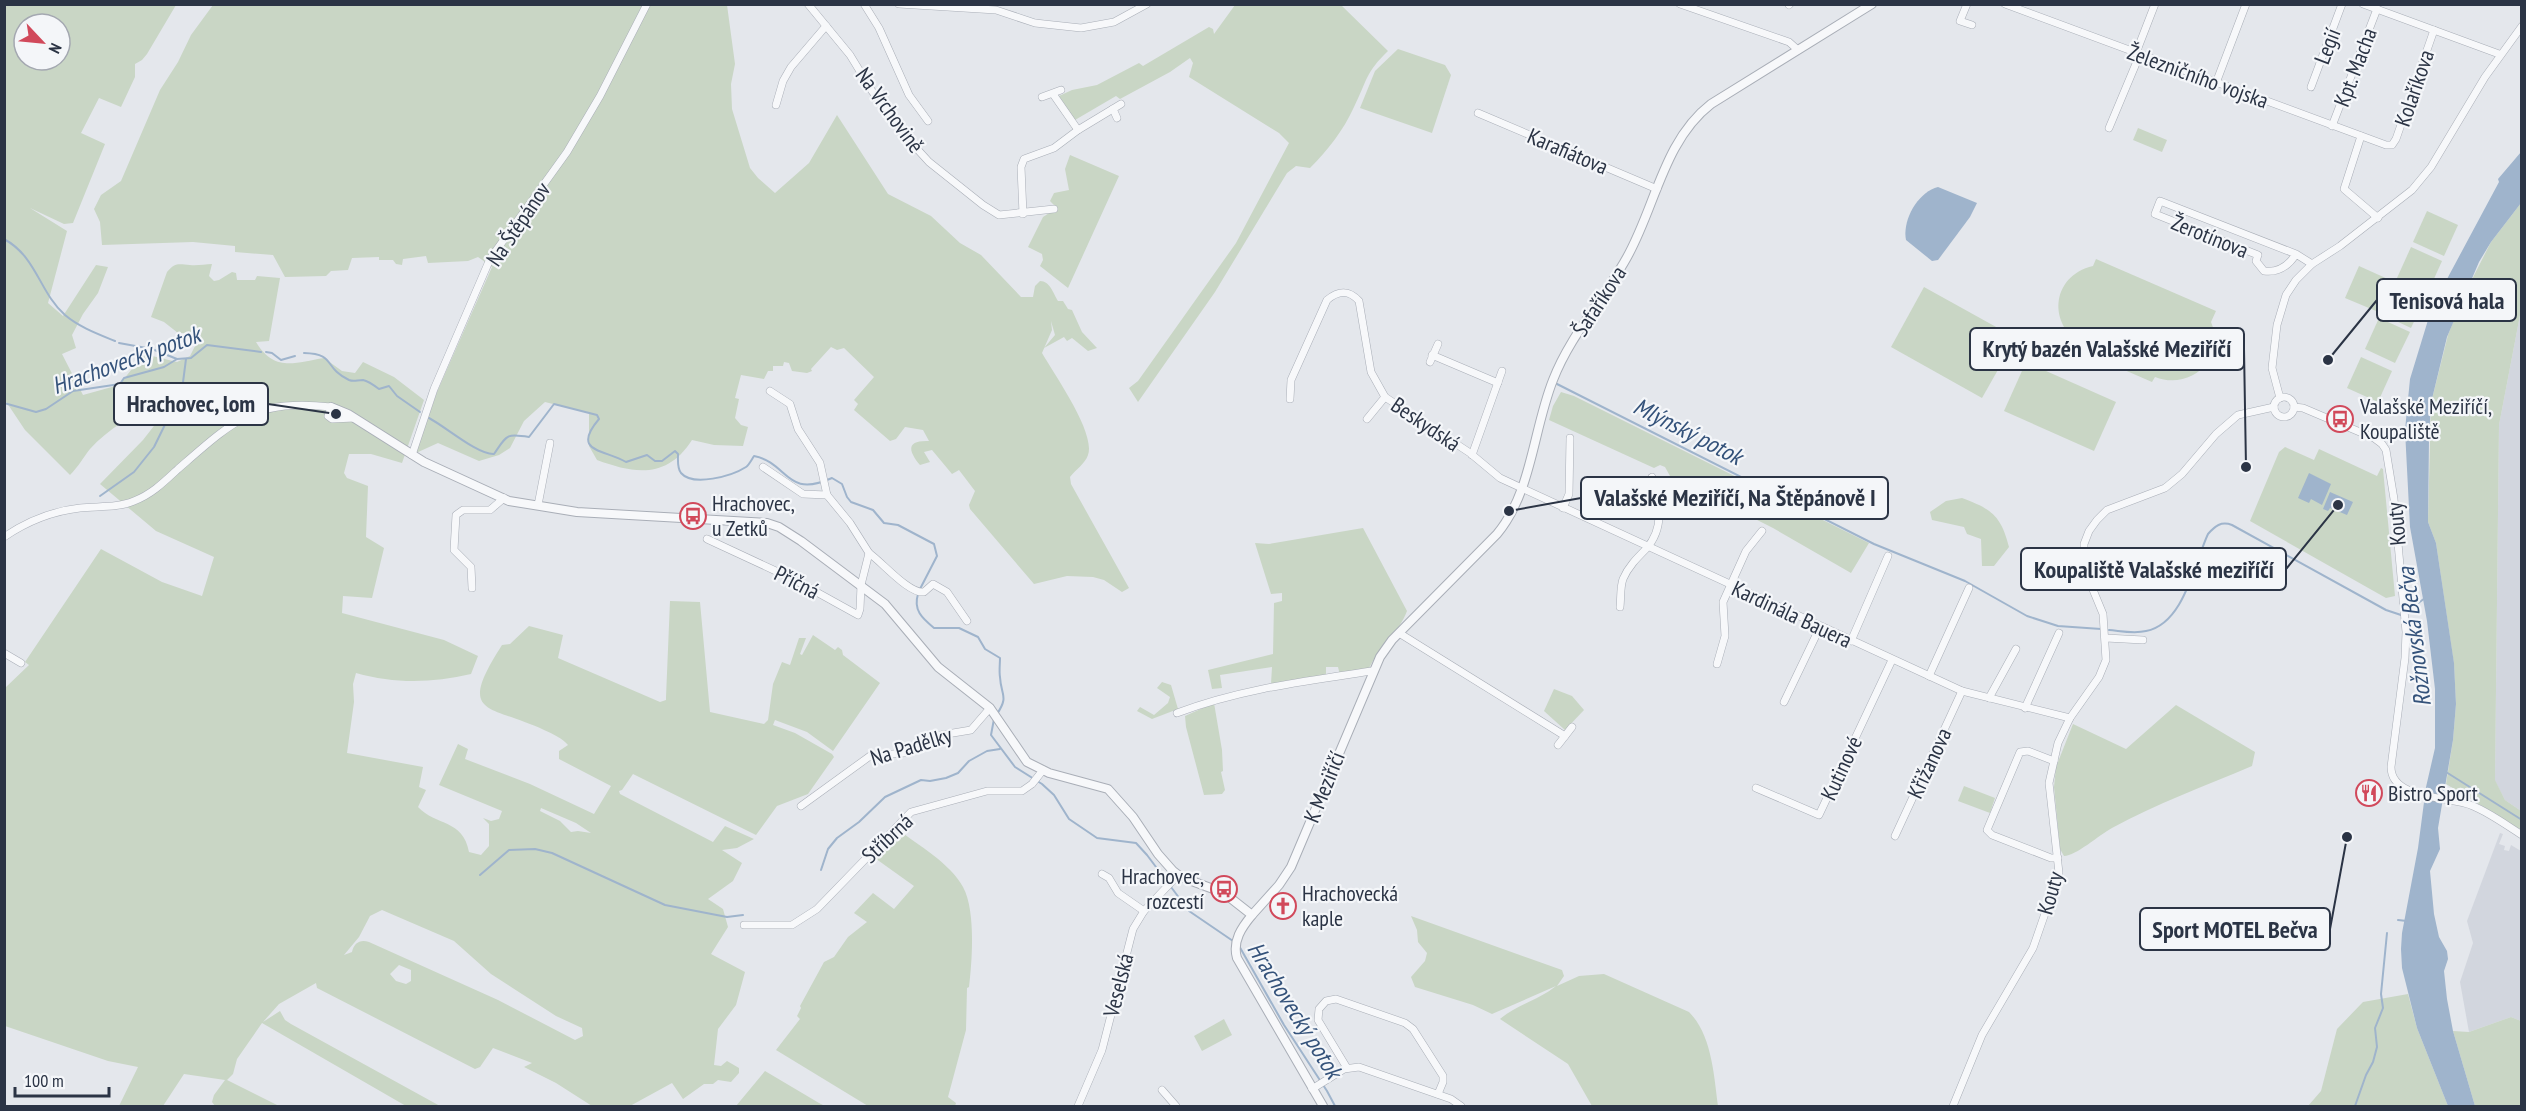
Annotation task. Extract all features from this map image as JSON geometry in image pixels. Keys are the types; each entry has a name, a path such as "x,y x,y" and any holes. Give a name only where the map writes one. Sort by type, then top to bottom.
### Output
{"street":[{"name":"Na Štěpánov","path":"412,455 434,389 490,259 567,152 610,77 647,4"},
{"path":"808,5 813,4"},
{"path":"864,4 879,28 909,95 928,121"},
{"path":"899,4 996,10 1035,23 1081,28 1114,22 1147,4"},
{"path":"1680,4 1789,42 1798,50"},
{"path":"1705,13 1709,4"},
{"name":"Šafaříkova","path":"1384,650 1497,534 1511,514 1521,488 1553,379 1573,340 1634,246 1677,145 1699,115 1725,96 1872,4"},
{"path":"1967,4 1960,21 1972,25"},
{"name":"Železničního vojska","path":"2006,4 2384,145 2392,145"},
{"path":"2109,128 2156,4"},
{"path":"2216,83 2246,4"},
{"name":"Legií","path":"2311,87 2342,4"},
{"path":"2363,4 2499,54"},
{"name":"Na Vrchovině","path":"808,5 850,55 872,91 917,151 994,213 1005,216 1054,209"},
{"name":"Kpt. Macha","path":"2332,126 2377,9"},
{"path":"776,105 783,81 791,68 826,26"},
{"path":"2274,407 2280,398 2272,368 2277,325 2286,295 2296,280 2312,264 2378,218 2412,190 2431,167 2499,54 2522,26"},
{"name":"Kolaříkova","path":"2392,145 2396,140 2434,30"},
{"path":"1042,97 1061,90"},
{"path":"1053,94 1078,130"},
{"path":"1023,214 1022,161 1027,157 1054,148 1078,130 1121,104"},
{"path":"1113,110 1117,118"},
{"name":"Karafiátova","path":"1478,113 1657,189"},
{"path":"2361,136 2344,189 2378,218"},
{"name":"Žerotínova","path":"2296,254 2291,263 2269,272 2260,268 2256,261 2258,255 2156,214 2160,201 2296,254 2312,264"},
{"path":"2258,255 2266,243"},
{"name":"Beskydská","path":"1290,399 1291,380 1327,300 1339,292 1354,296 1359,301 1371,372 1385,396 1472,455 1497,476 1521,488"},
{"path":"1438,344 1431,358 1498,383"},
{"path":"1472,455 1502,371"},
{"path":"770,391 790,404 798,429 820,463 827,495 869,553 884,563 906,586 919,593 933,584 947,592 968,621"},
{"path":"1367,419 1385,396"},
{"name":"Kouty","path":"2280,398 2288,398 2294,407 2303,408 2374,438 2386,450 2394,500 2406,632 2391,771 2398,785 2418,793 2472,806 2522,835"},
{"path":"4,537 21,526 50,515 78,508 127,504 138,500 155,490 226,429 254,413 283,405 331,407 354,418 412,455 504,498 577,512 767,523 779,527 801,541 885,604 938,667 994,713 1027,762 1040,773 1107,789 1133,817 1158,854 1178,875 1224,893 1252,915"},
{"name":"Kouty","path":"1953,1107 1982,1035 2033,948 2058,876 2060,867 2049,783 2058,743 2070,718 2103,669 2106,660 2103,614 2084,568 2083,556 2089,531 2107,510 2165,488 2182,474 2216,434 2238,416 2274,407 2277,414 2284,417 2291,414 2294,407"},
{"path":"1563,508 1569,494 1570,438"},
{"path":"537,505 550,443"},
{"path":"763,467 803,494 827,495"},
{"path":"1620,607 1622,581 1632,563 1648,547 1656,532 1660,514 1652,477"},
{"name":"Kardinála Bauera","path":"1521,488 1851,642 1962,691 2070,718"},
{"path":"472,588 471,567 454,550 453,533 456,515 462,510 490,510 498,506 504,498"},
{"path":"1716,664 1725,636 1723,602 1746,551 1762,531"},
{"name":"Příčná","path":"707,538 793,579 858,615 861,609 861,585"},
{"path":"861,585 869,553"},
{"path":"1851,642 1888,556"},
{"path":"1929,676 1969,588"},
{"path":"1784,702 1820,627"},
{"path":"1399,633 1565,736"},
{"path":"2025,708 2060,633"},
{"path":"2106,638 2143,640"},
{"path":"1989,698 2016,648"},
{"name":"K Meziříčí","path":"1315,1087 1238,961 1236,943 1252,915 1279,885 1291,867 1372,671 1384,650"},
{"path":"4,653 21,663"},
{"name":"Kutinové","path":"1756,788 1819,815 1892,660"},
{"path":"1177,713 1212,700 1260,689 1372,671"},
{"name":"Křižanova","path":"1895,836 1962,691"},
{"name":"Na Padělky","path":"801,807 870,756 904,753 941,735 971,730 994,713"},
{"path":"1558,745 1572,727"},
{"path":"2054,761 2028,751 2020,752 1988,830 1992,835 2058,858"},
{"name":"Stříbrná","path":"744,925 792,925 817,909 911,812 987,791 1022,791 1033,783 1040,773"},
{"path":"1102,874 1109,878 1118,893 1144,911"},
{"name":"Veselská","path":"1078,1107 1102,1050 1133,929 1144,911 1178,875"},
{"path":"1347,1068 1318,1020 1319,1009 1330,1000 1336,999 1405,1023 1413,1029 1443,1076 1438,1094"},
{"path":"1323,1107 1315,1087 1347,1068 1359,1067 1438,1094 1457,1102 1461,1107"},
{"path":"1162,1090 1176,1107"}],"shaded area":[{"path":"2521,310 2521,811 2505,800 2495,781 2499,425"},
{"path":"2500,833 2503,834 2499,844 2505,846 2504,850 2509,851 2511,845 2521,851 2521,1021 2511,1017 2469,1032 2460,982 2473,943 2467,921"}],"green space":[{"path":"4,5 176,5 147,54 135,64 135,77 121,107 99,98 81,133 105,144 73,223 64,224 30,208 67,231 48,303 63,316 96,265 108,267 98,293 72,335 76,348 62,354 83,395 119,385 144,354 177,362 190,356 201,334 178,333 164,322 151,317 167,272 175,265 212,264 209,276 214,281 232,272 236,273 237,280 255,280 257,276 280,278 269,341 256,342 270,358 278,362 294,363 324,358 342,371 355,373 363,362 394,377 424,400 402,463 371,454 349,454 344,473 347,478 368,486 366,537 384,548 372,598 343,596 342,613 444,640 478,656 471,674 442,679 399,681 356,673 347,753 423,767 419,787 426,790 418,807 455,828 466,841 469,852 481,855 489,846 489,824 483,818 491,821 499,819 502,811 439,785 458,744 468,749 465,759 530,784 594,814 611,786 559,759 559,751 568,745 560,738 494,711 485,705 480,697 481,685 488,668 502,645 510,644 529,626 563,635 558,658 660,702 666,700 670,601 700,602 710,712 764,724 768,720 773,684 782,662 790,665 799,638 806,638 800,654 802,655 813,635 835,650 838,647 842,650 843,655 880,683 833,751 807,732 775,720 773,725 795,733 834,757 808,794 777,806 756,835 633,774 619,791 620,794 713,842 725,826 754,839 737,848 722,850 742,863 733,881 708,899 723,909 728,927 711,954 745,972 736,1005 718,1029 714,1065 721,1066 727,1061 739,1068 739,1073 731,1082 718,1080 713,1084 704,1084 683,1099 672,1083 630,1106 592,1106 556,1083 524,1067 532,1063 493,1048 480,1067 475,1069 317,988 316,983 279,1004 263,1022 280,1011 285,1020 291,1024 440,1106 406,1106 262,1023 237,1059 233,1074 227,1080 279,1106 215,1106 212,1102 214,1095 225,1080 184,1074 163,1106 119,1106 138,1067 108,1061 5,1026 5,688 29,665 25,662 101,549 162,582 202,596 214,557 156,531 100,484 143,440 164,413 155,402 105,435 90,449 70,475 25,430 5,400","holes":["541,808 576,823 591,833 571,832 560,821 540,811","382,910 454,941 491,974 556,1016 582,1028 583,1036 575,1040 498,1000 369,942 358,942 352,952 344,955 359,937 370,916","399,965 411,970 411,981 406,984 396,981 390,974"]},
{"path":"213,5 727,5 735,64 731,84 732,109 750,168 758,178 775,193 809,163 837,115 888,194 931,216 960,243 981,255 1021,297 1033,297 1035,286 1040,281 1051,288 1058,301 1063,301 1068,309 1072,310 1082,332 1097,348 1088,351 1072,338 1067,341 1064,337 1044,348 1042,353 1080,419 1089,445 1087,458 1070,477 1071,484 1129,588 1122,592 1104,580 1093,577 1067,576 1034,584 970,509 969,505 975,491 959,470 952,474 932,450 924,452 930,462 920,465 916,460 911,447 913,444 929,441 923,430 905,427 896,439 890,441 854,410 858,404 854,400 874,377 844,348 837,350 831,347 811,369 812,371 807,373 792,371 789,363 784,362 783,366 773,366 773,371 768,371 764,379 741,375 735,398 739,399 735,418 741,425 748,427 743,446 714,445 692,440 672,462 649,470 624,468 597,460 589,446 589,413 545,402 524,421 510,448 499,455 479,461 438,443 416,453 437,392 492,267 478,257 468,261 428,263 426,256 403,259 402,265 396,264 393,260 379,260 379,257 352,258 348,270 331,271 326,276 285,277 273,255 235,252 235,246 193,242 102,245 100,222 94,209 101,195 121,181 160,90 178,62 191,35","holes":["1051,321 1055,335 1044,348 1052,330"]},
{"path":"1235,5 1341,5 1388,51 1371,72 1350,116 1329,147 1310,168 1296,166 1287,173 1215,292 1138,402 1129,388 1138,381 1236,243 1289,143 1279,133 1189,77 1193,63 1190,58 1170,72 1120,99 1116,96 1075,120 1059,96 1072,90 1097,85 1139,63 1143,66 1209,27 1213,29 1214,34"},
{"path":"1398,49 1445,65 1451,75 1432,133 1360,108 1375,71"},
{"path":"2138,128 2167,140 2162,152 2133,140"},
{"path":"1070,155 1119,176 1068,288 1040,266 1043,260 1042,254 1028,247 1043,217 1057,208 1050,201 1054,193 1069,190 1065,169"},
{"path":"2521,203 2521,310 2499,425 2495,780 2505,800 2521,811 2521,830 2446,784 2456,704 2454,664 2436,543 2428,522 2431,403 2448,335 2464,295 2491,242"},
{"path":"2427,211 2458,225 2444,256 2413,242"},
{"path":"2411,247 2442,261 2428,292 2397,278"},
{"path":"2096,259 2216,311 2211,322 2215,336 2214,348 2210,359 2202,369 2181,380 2155,377 2152,382 2083,352 2085,346 2073,338 2064,327 2059,315 2059,303 2068,280 2093,266"},
{"path":"2359,266 2390,280 2376,311 2345,298"},
{"path":"2395,282 2426,296 2411,328 2381,314"},
{"path":"1924,287 2016,338 1982,398 1891,347"},
{"path":"2379,318 2410,332 2395,363 2365,349"},
{"path":"2361,357 2392,371 2378,402 2347,388"},
{"path":"2026,362 2116,402 2094,451 2004,411"},
{"path":"1561,392 1574,396 1869,543 1851,573 1773,528 1670,476 1665,467 1660,465 1654,468 1549,420 1553,406"},
{"path":"2285,447 2314,460 2319,449 2377,476 2381,468 2383,469 2395,596 2386,598 2250,521 2279,452"},
{"path":"1962,498 1988,510 1999,521 2009,547 1994,566 1982,566 1981,539 1967,534 1964,527 1932,520 1930,512 1946,501"},
{"path":"1363,528 1407,611 1368,671 1340,675 1338,667 1326,667 1326,677 1271,684 1272,667 1220,675 1222,688 1212,689 1208,670 1273,654 1274,603 1282,601 1282,593 1271,594 1255,543 1269,544"},
{"path":"1162,682 1171,685 1178,709 1152,719 1137,711 1140,707 1154,715 1168,703 1170,697 1157,688"},
{"path":"1554,689 1572,696 1584,710 1565,730 1544,711"},
{"path":"1214,703 1222,750 1223,771 1221,772 1225,790 1222,794 1204,795 1185,716"},
{"path":"2176,705 2255,752 2252,766 2146,811 2112,828 2075,853 2064,856 2060,849 2054,787 2056,767 2073,724 2126,749"},
{"path":"1964,786 1995,798 1990,813 1958,801"},
{"path":"897,829 950,870 963,887 970,909 972,950 969,987 967,988 966,1030 948,1097 956,1103 955,1106 868,1106 776,1050 800,1019 797,1016 800,1006 824,962 834,957 848,937 867,922 854,913 873,893 894,909 914,886 872,856"},
{"path":"1411,916 1562,970 1564,976 1557,986 1579,976 1604,974 1689,1012 1703,1032 1711,1056 1718,1106 1592,1106 1568,1064 1500,1019 1556,986 1492,1014 1473,1005 1415,987 1411,977 1425,961 1427,953 1418,942 1417,930"},
{"path":"2408,994 2417,1028 2448,1106 2308,1106 2321,1091 2337,1029 2363,1002"},
{"path":"2511,1017 2521,1021 2521,1106 2475,1106 2453,1031 2469,1032"},
{"path":"1224,1019 1232,1035 1202,1051 1194,1036"},
{"path":"765,1071 819,1103 825,1106 736,1106"}],"water":[{"path":"2521,152 2521,203 2491,242 2479,262 2447,337 2431,403 2428,522 2436,543 2454,663 2456,704 2453,740 2438,828 2440,849 2430,871 2434,914 2439,937 2447,951 2448,959 2444,971 2453,1031 2475,1106 2448,1106 2417,1028 2402,968 2402,933 2418,848 2426,787 2435,748 2435,689 2427,621 2410,527 2405,430 2410,379 2432,307 2499,182 2498,179"},
{"path":"1938,187 1977,203 1970,217 1938,260 1932,261 1906,240 1905,232 1909,216 1918,201"},
{"path":"2309,473 2331,484 2322,505 2311,499 2309,503 2298,498"},
{"path":"2330,492 2353,502 2347,515 2330,508 2328,511 2323,509"}],"waterway":[{"path":"4,239 24,255 49,296 65,315 82,327 115,341"},
{"path":"119,343 152,349 177,359"},
{"name":"Hrachovecký potok","path":"4,403 36,412 46,409 73,391 120,384 124,378 164,367 177,359 191,358 207,345 261,352"},
{"name":"Hrachovecký potok","path":"266,352 272,353 281,360 295,356"},
{"name":"Hrachovecký potok","path":"304,353 321,356 349,380 363,380 379,389 389,386 397,396 420,412"},
{"path":"100,496 134,472 154,447 182,390 186,359"},
{"name":"Mlýnský potok","path":"1557,384 1874,544 1965,581 2027,616 2058,626 2101,629"},
{"name":"Hrachovecký potok","path":"429,418 479,450 494,454 508,437 516,435 529,437 554,404 597,415 599,419 591,430 588,438 589,444 593,448 626,462 647,455 655,461 662,461 675,451 678,454 678,466 681,473 687,477 703,480 722,477 740,470 747,466 754,456 774,465 796,482 817,483 832,478 842,484 851,502 873,510 884,523 898,525 934,544 937,556 920,589"},
{"name":"Mlýnský potok","path":"2109,630 2146,631 2159,626 2170,617 2186,591 2208,534 2221,524 2232,525 2386,610 2401,615"},
{"name":"Hrachovecký potok","path":"918,594 918,609 934,628 959,628 978,637 985,649 1000,658 1003,703 997,714"},
{"name":"Mlýnský potok","path":"2413,607 2425,598"},
{"name":"Hrachovecký potok","path":"994,719 991,735 1015,767 1042,784 1054,795 1069,819 1097,838 1136,843 1189,911 1233,941"},
{"path":"821,870 828,849 837,838 859,822 885,797 921,780 946,778 958,773 969,761 987,751 1000,749"},
{"path":"2446,772 2522,820"},
{"path":"480,875 509,850 535,849 552,853 665,905 727,917 743,915"},
{"path":"2398,920 2407,921"},
{"path":"2355,1106 2377,1047 2375,1028 2383,1008 2381,994 2387,933"},
{"name":"Hrachovecký potok","path":"1238,944 1284,1025 1335,1106"}],"place":[{"name":"Tenisová hala","path":"2328,360"},
{"name":"Hrachovec, lom","path":"336,414"},
{"name":"Valašské Meziříčí, Koupaliště","path":"2340,419"},
{"name":"Krytý bazén Valašské Meziříčí","path":"2246,467"},
{"name":"Koupaliště Valašské meziříčí","path":"2338,505"},
{"name":"Valašské Meziříčí, Na Štěpánově I","path":"1509,511"},
{"name":"Hrachovec, u Zetků","path":"693,516"},
{"name":"Bistro Sport","path":"2369,793"},
{"name":"Sport MOTEL Bečva","path":"2347,837"},
{"name":"Hrachovec, rozcestí","path":"1224,889"},
{"name":"Hrachovecká kaple","path":"1283,906"}],"water label":[{"name":"Rožnovská Bečva","path":"2414,637"}]}
